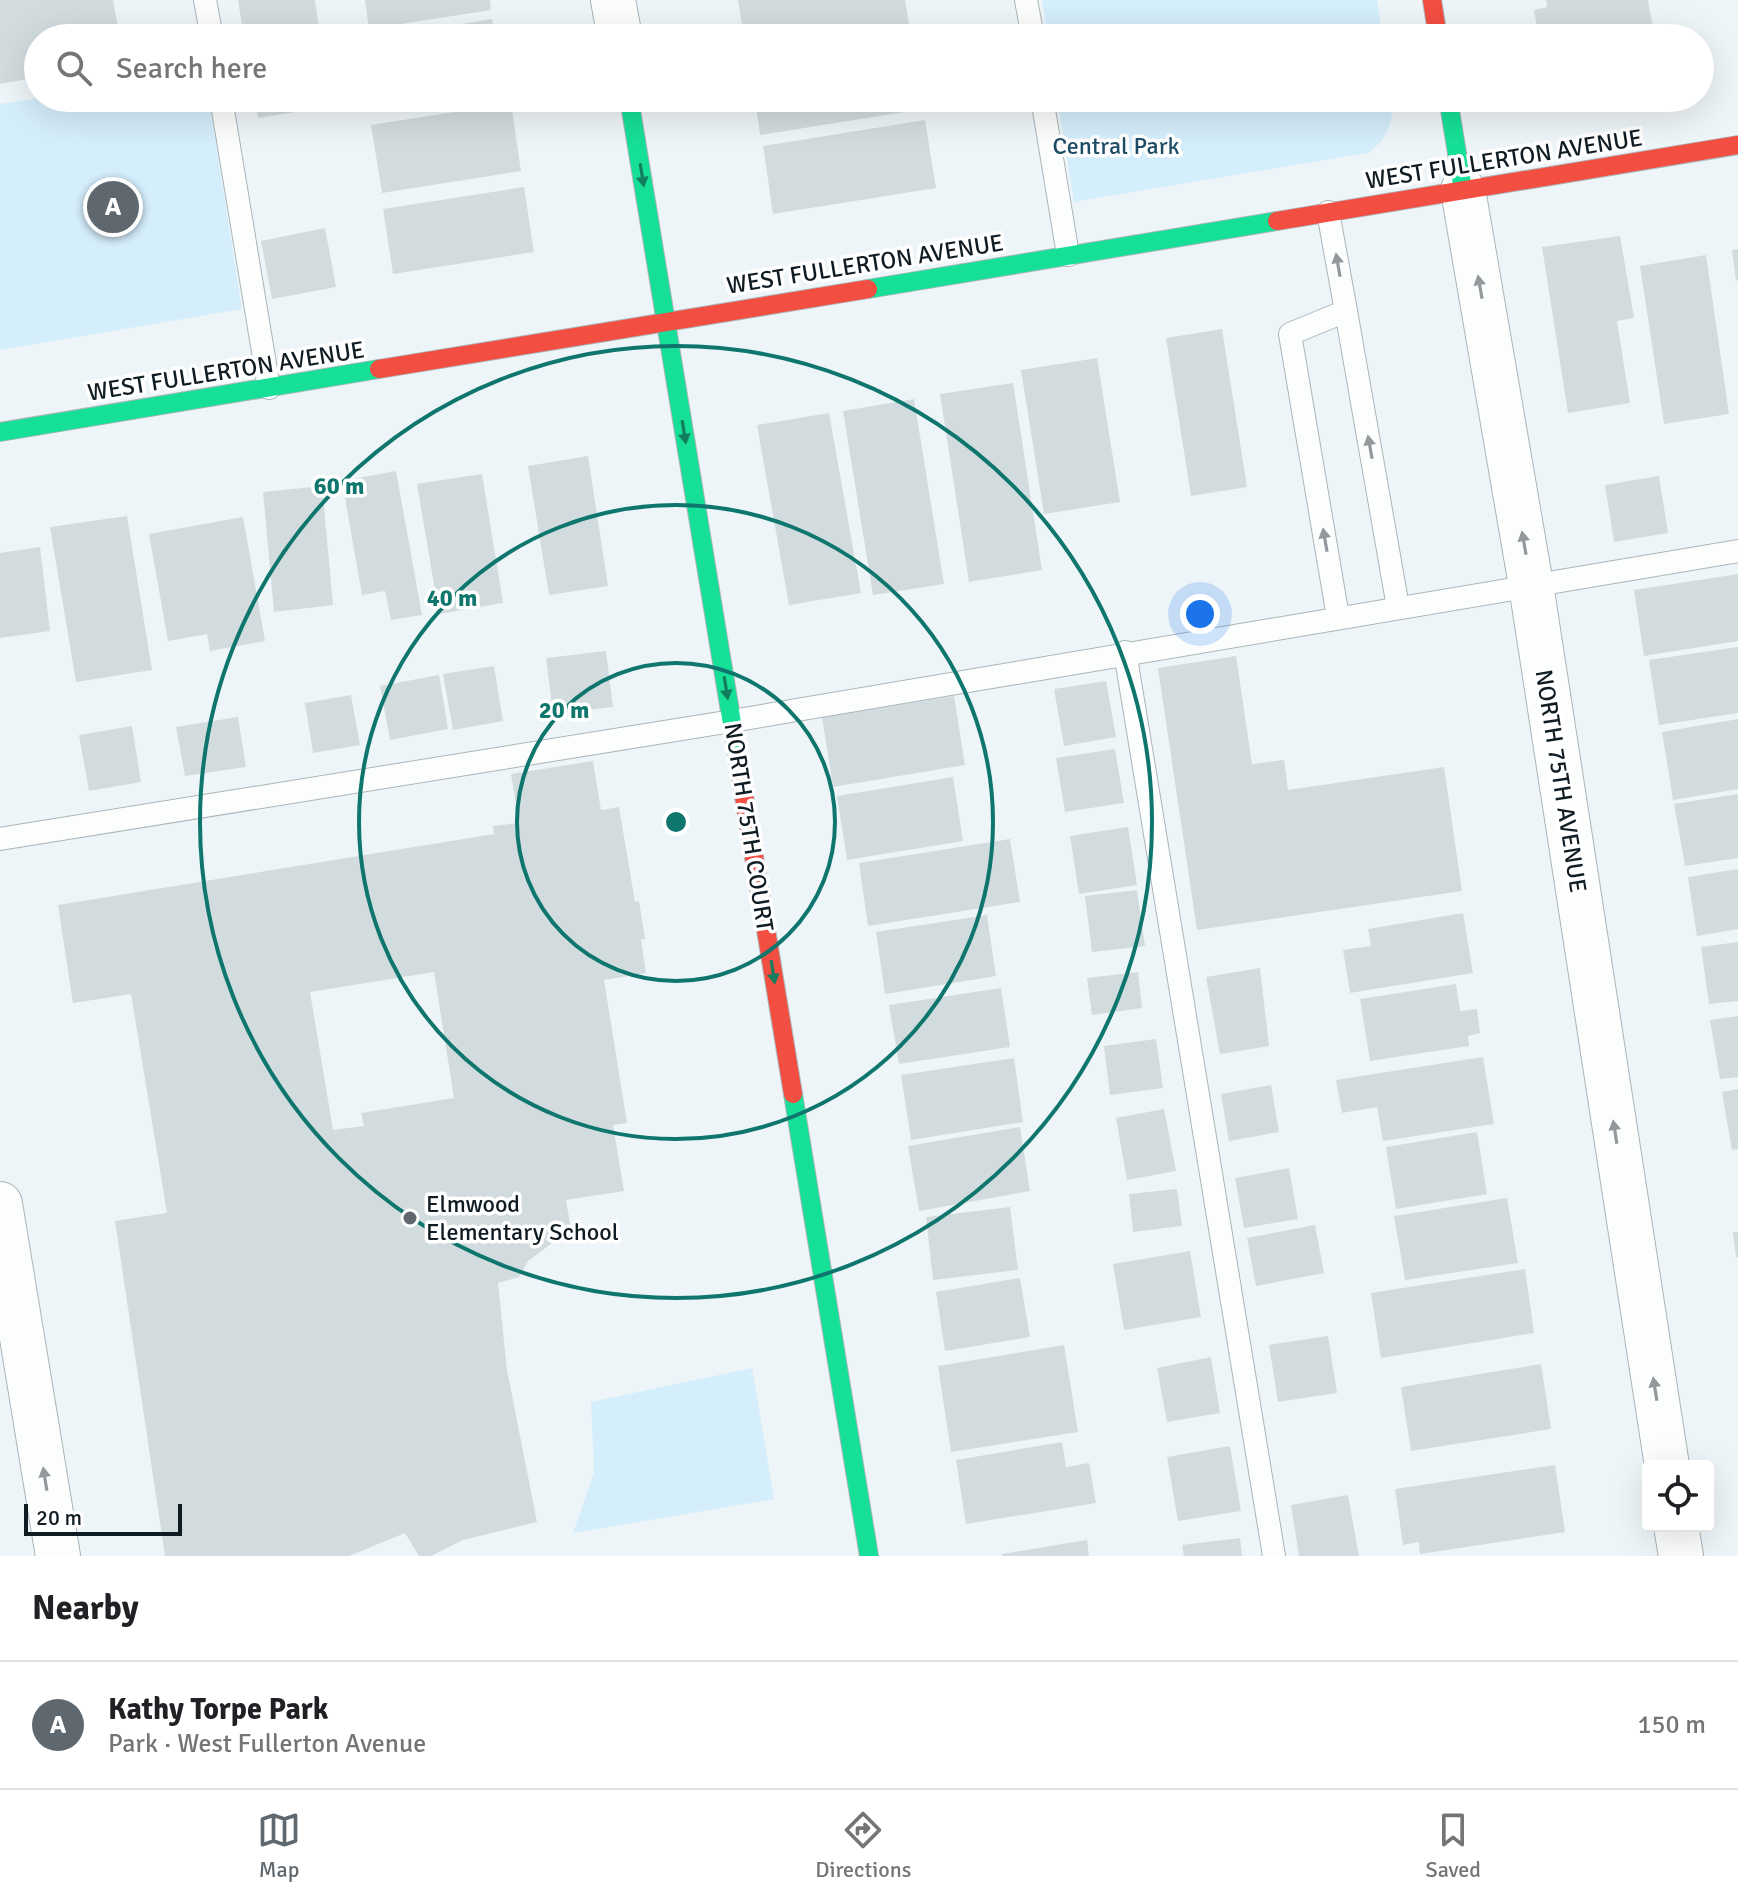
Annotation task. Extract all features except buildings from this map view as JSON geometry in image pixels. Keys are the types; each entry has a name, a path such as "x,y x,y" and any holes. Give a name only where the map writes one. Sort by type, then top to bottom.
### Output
{"street":[{"path":"613,0 617,24"},
{"path":"1432,0 1436,24"},
{"name":"NORTH 75TH COURT","path":"631,112 869,1556"},
{"name":"NORTH 75TH AVENUE","path":"1450,112 1531,585 1666,1460"},
{"name":"WEST FULLERTON AVENUE","path":"0,432 1738,145"},
{"path":"0,1204 58,1556"},
{"path":"1677,1532 1681,1556"}],"lane":[{"path":"205,0 209,24"},
{"path":"1026,0 1030,24"},
{"path":"223,112 269,388"},
{"path":"1044,112 1068,255"},
{"path":"1328,212 1398,607"},
{"path":"1338,617 1290,334 1346,311"},
{"path":"0,839 732,721 1125,652 1738,551"},
{"path":"1125,652 1274,1556"}],"green space":[{"path":"1042,0 1377,0 1381,24 1046,24"},
{"path":"24,100 24,112 211,112 242,309 0,350 0,104"},
{"name":"Central Park","path":"1059,112 1392,112 1388,130 1368,153 1074,202"},
{"path":"752,1368 774,1499 573,1533 594,1473 591,1402"}],"traffic: fast":[{"path":"631,112 741,778"},
{"path":"1450,112 1463,190"},
{"path":"868,289 1277,221"},
{"path":"0,432 379,369"},
{"path":"793,1094 869,1556"}],"traffic: jam":[{"path":"1432,0 1436,24"},
{"path":"1277,221 1738,145"},
{"path":"379,369 868,289"},
{"path":"741,778 793,1094"}],"place":[{"name":"Kathy Torpe Park","path":"113,207"},
{"name":"Elmwood Elementary School","path":"410,1218"}]}
